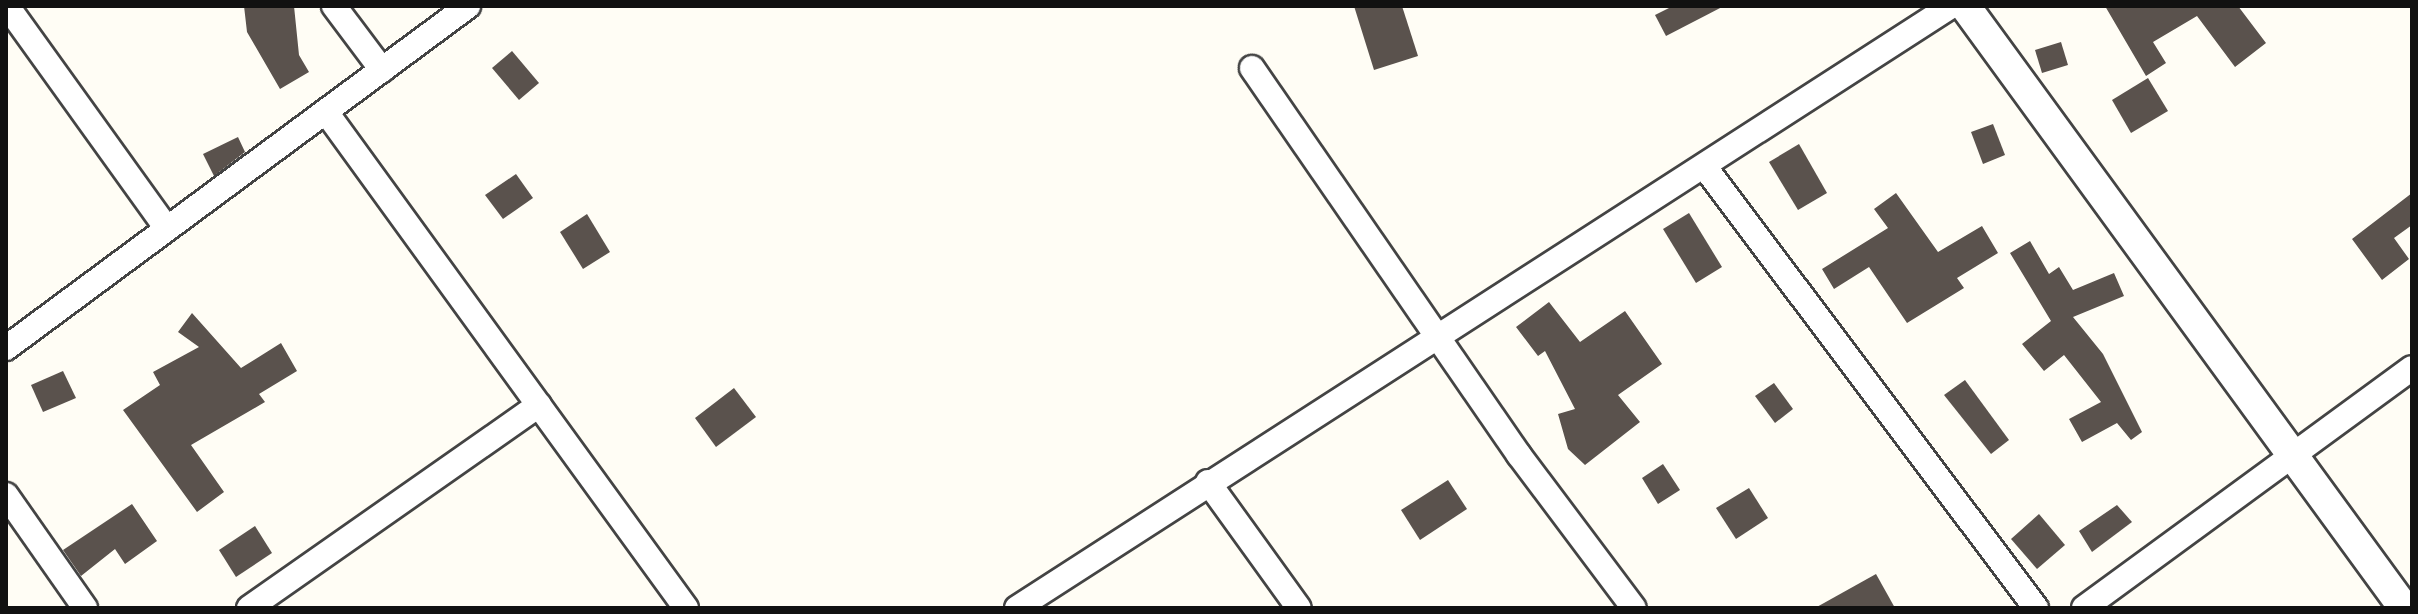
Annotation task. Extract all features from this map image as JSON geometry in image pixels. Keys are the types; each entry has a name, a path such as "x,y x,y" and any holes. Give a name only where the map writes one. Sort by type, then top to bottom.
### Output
{"street":[{"path":"7,6 167,229"},
{"path":"334,6 382,70"},
{"path":"6,348 468,6"},
{"path":"1017,608 1208,482 1438,338 1951,6"},
{"path":"1965,6 2404,608"},
{"path":"1252,68 1438,338 1634,608"},
{"path":"326,112 686,608"},
{"path":"1704,166 2036,608"},
{"path":"2084,608 2412,368"},
{"path":"249,608 539,405"},
{"path":"1208,482 1299,608"},
{"path":"6,495 85,608"}],"building":[{"path":"244,6 294,6 299,55 309,72 280,89 247,32"},
{"path":"1354,6 1402,6 1418,56 1374,70"},
{"path":"1673,6 1724,6 1666,36 1655,15"},
{"path":"2105,6 2238,6 2266,43 2235,67 2197,16 2153,42 2166,63 2146,76"},
{"path":"2061,42 2068,65 2042,73 2035,50"},
{"path":"512,51 539,83 519,100 492,68"},
{"path":"2148,78 2168,111 2131,133 2112,100"},
{"path":"1993,124 2005,155 1983,164 1971,132"},
{"path":"238,137 245,152 214,176 203,154"},
{"path":"1799,144 1827,193 1798,210 1769,162"},
{"path":"516,174 533,198 503,219 485,195"},
{"path":"1896,193 1938,252 1982,226 1998,253 1957,278 1964,288 1907,323 1869,267 1834,289 1822,269 1888,228 1874,209"},
{"path":"2412,193 2412,225 2394,238 2409,259 2382,280 2352,239"},
{"path":"1689,213 1722,267 1696,283 1663,229"},
{"path":"587,214 610,252 583,269 560,232"},
{"path":"2030,241 2049,274 2059,267 2073,290 2114,273 2124,296 2073,317 2103,354 2142,432 2131,440 2117,423 2082,442 2069,419 2101,402 2064,355 2044,371 2022,344 2051,321 2010,253"},
{"path":"1549,302 1580,342 1625,311 1662,364 1618,395 1640,422 1585,465 1568,449 1558,414 1575,409 1545,351 1538,356 1516,327"},
{"path":"192,313 241,368 281,343 297,371 259,394 265,402 191,445 224,492 197,512 123,410 160,385 153,372 199,347 178,332"},
{"path":"63,371 76,398 43,412 31,385"},
{"path":"1965,380 2009,440 1991,454 1944,395"},
{"path":"1774,383 1793,409 1775,423 1755,396"},
{"path":"734,388 756,417 716,447 695,418"},
{"path":"1663,464 1680,490 1658,504 1642,478"},
{"path":"1448,480 1467,509 1420,540 1401,510"},
{"path":"1749,488 1768,518 1736,539 1716,508"},
{"path":"132,504 157,541 125,564 115,549 81,576 63,550"},
{"path":"2117,505 2132,522 2092,552 2079,531"},
{"path":"2039,514 2065,545 2037,569 2011,539"},
{"path":"255,526 272,553 236,577 219,550"},
{"path":"1876,574 1895,608 1815,608"}]}
